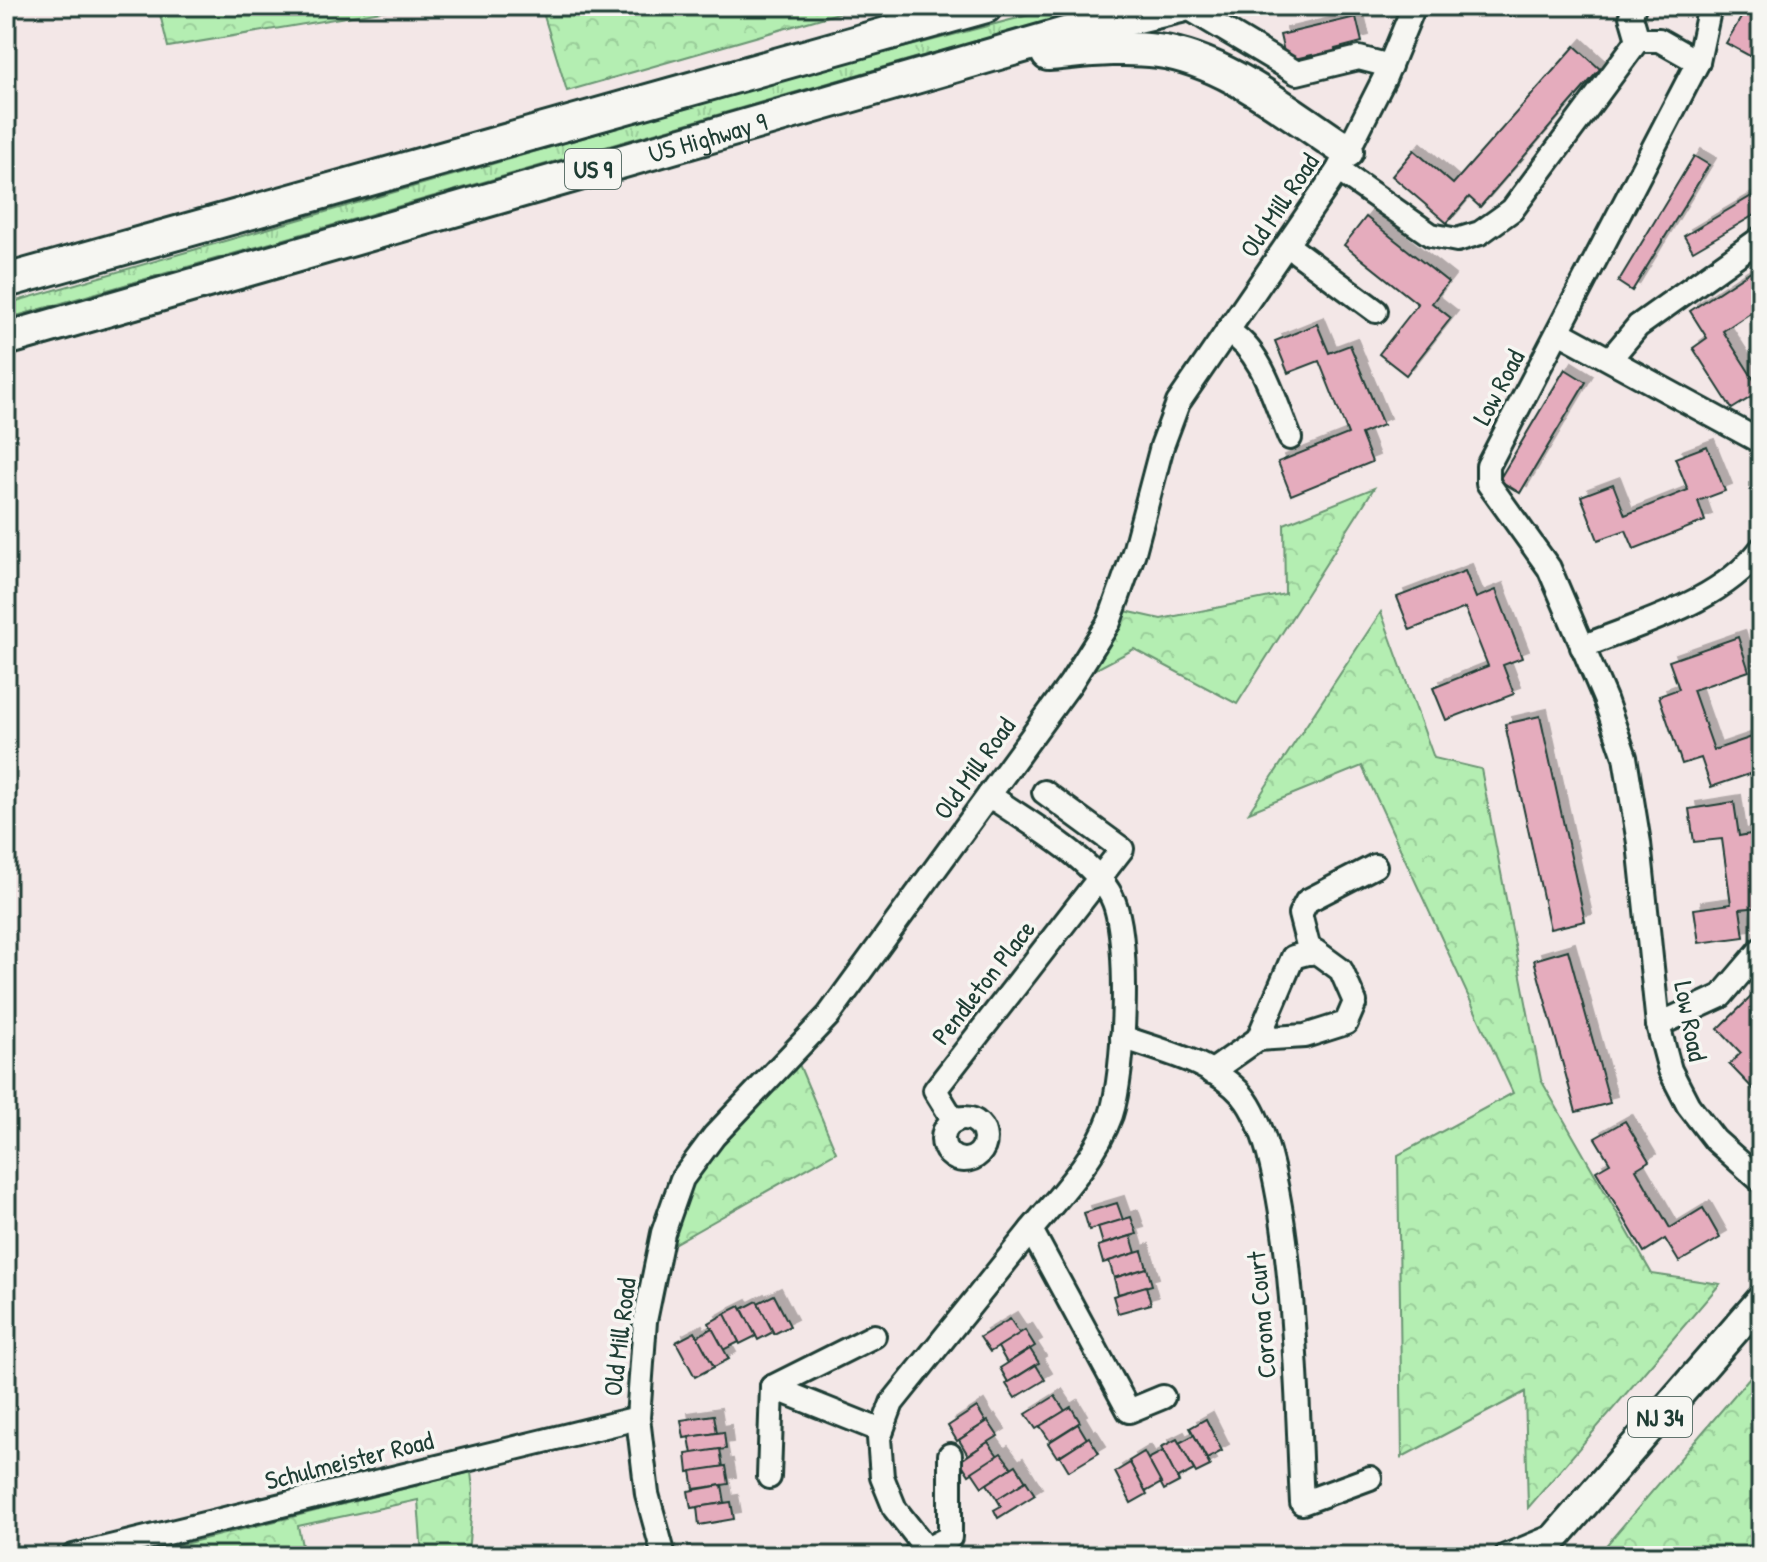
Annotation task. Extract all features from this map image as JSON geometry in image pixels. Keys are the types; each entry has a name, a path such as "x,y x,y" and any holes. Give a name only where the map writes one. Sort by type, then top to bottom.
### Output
{"highway":[{"name":"US Highway 9","path":"6,281 986,6"},
{"name":"US Highway 9","path":"6,339 969,62 1183,6"},
{"path":"969,62 1110,49 1160,51 1200,62 1243,84 1342,161"}],"main road":[{"name":"NJ 34","path":"1539,1556 1761,1300"}],"street":[{"path":"1183,6 1297,73 1359,58 1390,66"},
{"name":"Old Mill Road","path":"664,1556 647,1494 638,1418 645,1321 663,1233 682,1179 714,1136 828,1016 1070,684 1109,622 1134,552 1178,403 1342,161 1390,66 1414,6"},
{"path":"1634,6 1631,16 1638,40"},
{"name":"Low Road","path":"1710,6 1698,62 1488,466 1488,483 1549,568 1625,757 1639,843 1658,1025 1670,1070 1688,1105 1715,1140 1761,1181"},
{"path":"1638,40 1659,40 1698,62"},
{"path":"1342,161 1431,235 1457,240 1480,233 1512,210 1638,40"},
{"path":"1611,358 1638,326 1761,238"},
{"path":"1287,245 1376,311"},
{"path":"1227,331 1242,339 1253,353 1290,438"},
{"path":"1559,332 1761,442"},
{"path":"1582,647 1687,604 1720,586 1761,549"},
{"name":"Pendleton Place","path":"954,1121 935,1090 1122,849 1044,792"},
{"path":"950,1455 950,1537 924,1554 895,1509 882,1477 882,1431 892,1403 1091,1155 1111,1113 1122,1037 1123,958 1114,902 1090,868 989,795"},
{"path":"1310,953 1300,914 1307,901 1375,866"},
{"path":"1658,1025 1721,996 1761,949"},
{"path":"1211,1072 1258,1039 1305,1036 1346,1023 1355,1002 1341,970 1315,951 1293,957 1258,1039"},
{"name":"Corona Court","path":"1122,1037 1211,1072 1241,1095 1262,1130 1279,1197 1292,1330 1302,1503 1370,1478"},
{"path":"1031,1230 1129,1411 1163,1397"},
{"path":"772,1387 874,1336"},
{"path":"772,1387 882,1431"},
{"path":"769,1477 772,1387"},
{"name":"Schulmeister Road","path":"73,1556 638,1418"},
{"path":"1506,1556 1559,1534"}],"green space":[{"path":"158,6 411,6 168,47"},
{"path":"541,6 863,6 567,91"},
{"path":"1064,6 1118,6 915,58 6,319 6,304 818,70"},
{"path":"1374,488 1237,704 1134,649 1087,674 1125,611 1161,619 1285,594 1284,524"},
{"path":"1381,612 1434,758 1481,769 1541,1080 1652,1274 1720,1284 1528,1508 1525,1392 1402,1457 1398,1155 1513,1093 1362,766 1249,812"},
{"path":"798,1062 836,1152 663,1250 686,1191 720,1142"},
{"path":"1761,1364 1761,1556 1597,1556"},
{"path":"471,1472 473,1490 468,1556 422,1556 418,1500 298,1526 304,1556 136,1556"}],"building":[{"path":"1508,6 1545,6 1545,10 1510,16"},
{"path":"1748,6 1761,6 1761,53 1757,60 1726,43"},
{"path":"1356,17 1362,42 1335,49 1337,58 1314,64 1312,55 1286,61 1280,35"},
{"path":"1575,46 1600,69 1480,207 1469,197 1447,223 1392,176 1414,150 1453,184"},
{"path":"1694,156 1709,165 1632,291 1618,282"},
{"path":"1755,194 1761,211 1693,251 1684,236"},
{"path":"1366,217 1448,282 1432,303 1451,318 1406,375 1379,354 1418,304 1344,245"},
{"path":"1751,271 1761,288 1761,306 1723,331 1756,383 1761,380 1761,409 1753,396 1732,409 1693,348 1707,338 1690,311"},
{"path":"1317,324 1329,353 1350,345 1383,425 1361,434 1372,462 1291,495 1278,462 1348,434 1319,361 1288,373 1275,341"},
{"path":"1565,369 1586,382 1520,493 1499,480"},
{"path":"1707,446 1725,491 1698,501 1705,521 1634,549 1626,530 1598,540 1581,496 1613,484 1625,515 1688,490 1675,458"},
{"path":"1465,571 1476,598 1496,590 1522,658 1503,665 1514,694 1446,720 1433,688 1488,666 1465,608 1410,630 1397,597"},
{"path":"1738,637 1749,671 1693,690 1714,750 1761,734 1761,770 1711,787 1701,758 1682,764 1659,696 1679,689 1669,661"},
{"path":"1540,716 1585,921 1550,929 1505,724"},
{"path":"1734,802 1739,836 1756,833 1761,907 1740,909 1744,937 1699,943 1694,909 1731,904 1722,839 1694,842 1689,809"},
{"path":"1568,950 1610,1103 1576,1112 1534,960"},
{"path":"1751,997 1761,1008 1761,1034 1755,1041 1761,1047 1761,1097 1729,1064 1741,1053 1718,1029"},
{"path":"1625,1121 1649,1161 1636,1169 1670,1228 1703,1208 1720,1238 1679,1262 1665,1239 1644,1252 1596,1171 1610,1163 1595,1138"},
{"path":"1117,1203 1123,1220 1089,1230 1084,1213"},
{"path":"1131,1217 1137,1234 1103,1244 1098,1227"},
{"path":"1131,1236 1136,1253 1103,1263 1098,1246"},
{"path":"1142,1251 1147,1268 1114,1278 1109,1261"},
{"path":"1147,1268 1152,1285 1118,1294 1114,1278"},
{"path":"1146,1286 1151,1304 1118,1313 1113,1296"},
{"path":"774,1295 790,1326 774,1334 758,1303"},
{"path":"757,1301 773,1332 758,1340 742,1309"},
{"path":"740,1306 756,1336 740,1344 724,1314"},
{"path":"725,1314 739,1342 723,1350 709,1323"},
{"path":"1010,1319 1020,1334 990,1352 980,1337"},
{"path":"712,1328 729,1359 714,1367 697,1337"},
{"path":"1025,1330 1035,1346 1007,1363 998,1347"},
{"path":"695,1332 714,1367 695,1377 676,1342"},
{"path":"1030,1349 1039,1363 1008,1382 1000,1368"},
{"path":"1036,1365 1045,1380 1015,1398 1006,1384"},
{"path":"1055,1396 1065,1411 1036,1429 1026,1414"},
{"path":"977,1407 986,1422 957,1441 948,1426"},
{"path":"1071,1407 1080,1422 1050,1441 1040,1426"},
{"path":"714,1415 717,1433 684,1438 681,1420"},
{"path":"1206,1419 1222,1451 1207,1459 1190,1428"},
{"path":"988,1421 998,1436 968,1455 959,1440"},
{"path":"1078,1424 1087,1439 1057,1457 1048,1443"},
{"path":"724,1432 726,1449 692,1454 689,1437"},
{"path":"1194,1435 1210,1466 1196,1473 1179,1443"},
{"path":"1089,1437 1099,1453 1069,1471 1060,1456"},
{"path":"1177,1439 1194,1470 1177,1479 1161,1447"},
{"path":"988,1442 998,1456 969,1475 960,1461"},
{"path":"720,1449 723,1467 688,1472 686,1454"},
{"path":"1163,1451 1179,1482 1164,1490 1148,1459"},
{"path":"1144,1452 1161,1483 1145,1492 1129,1461"},
{"path":"1001,1453 1012,1468 982,1487 972,1472"},
{"path":"1130,1463 1147,1494 1131,1503 1115,1472"},
{"path":"1016,1465 1026,1481 997,1499 987,1484"},
{"path":"726,1466 729,1484 694,1489 691,1471"},
{"path":"1026,1481 1035,1495 998,1518 994,1510 1001,1506 997,1499"},
{"path":"722,1485 725,1503 691,1508 688,1491"},
{"path":"731,1502 734,1519 699,1525 697,1507"}]}
